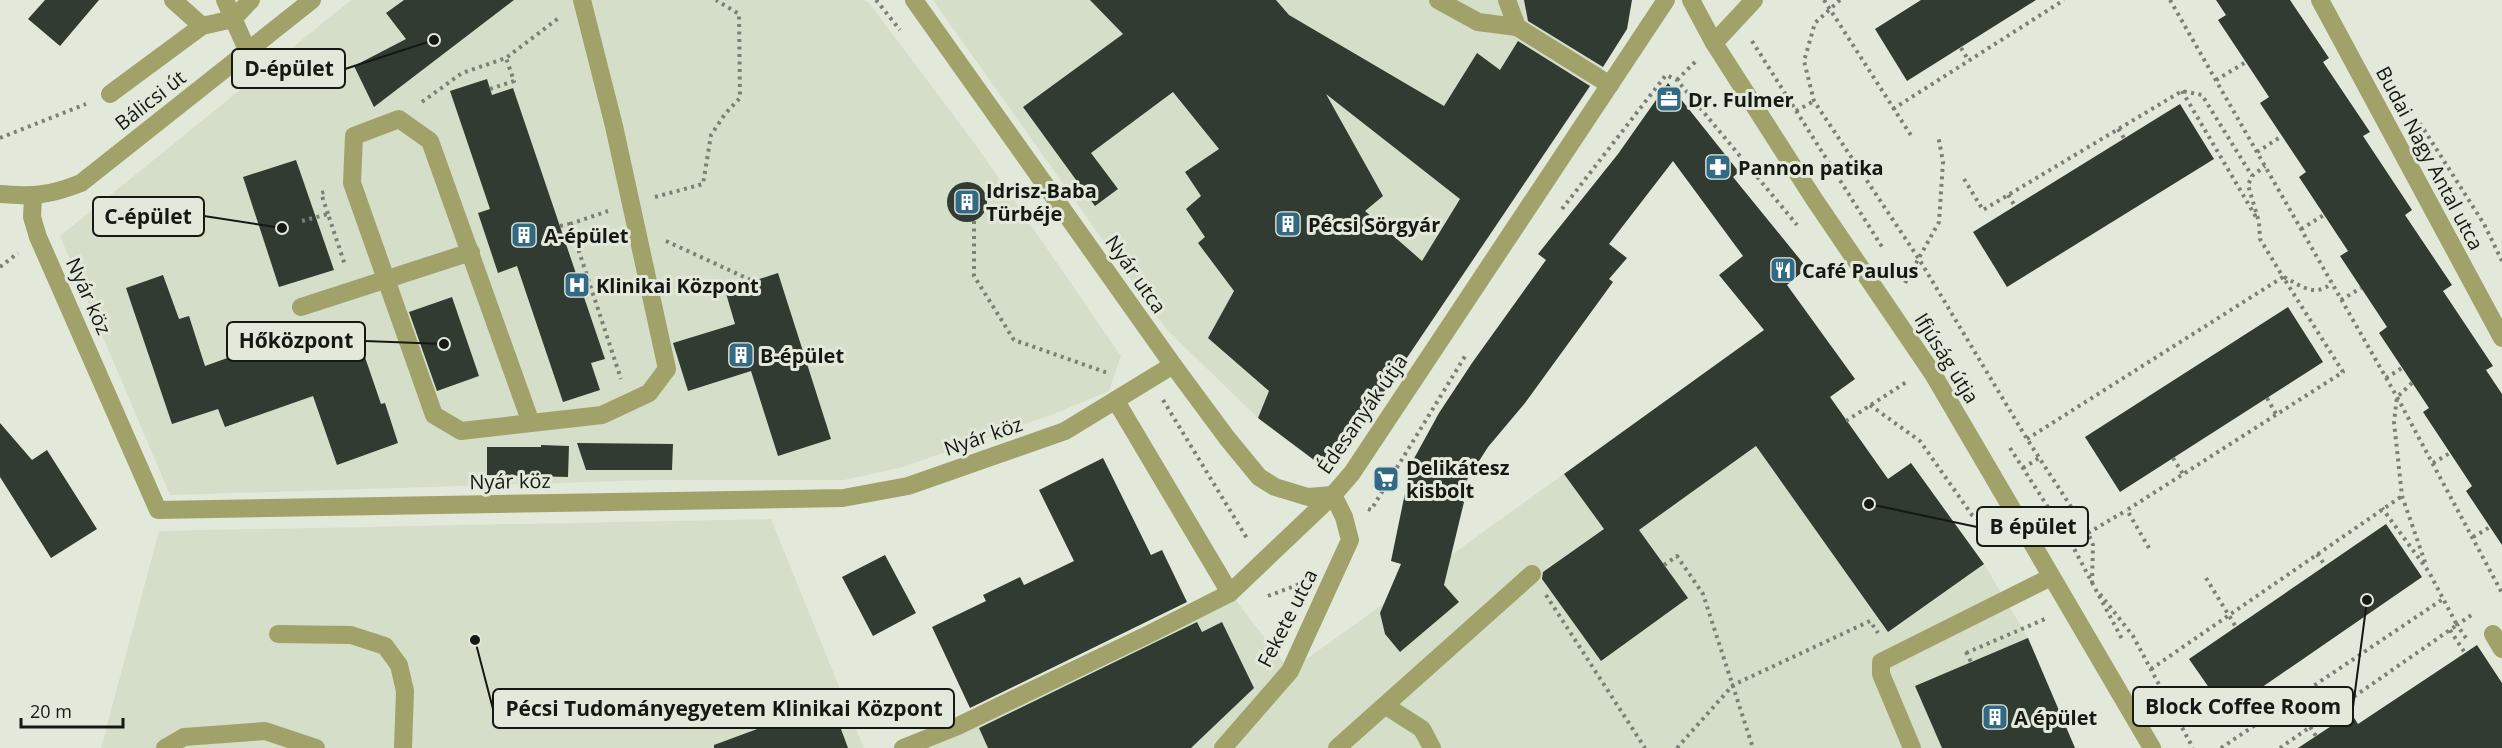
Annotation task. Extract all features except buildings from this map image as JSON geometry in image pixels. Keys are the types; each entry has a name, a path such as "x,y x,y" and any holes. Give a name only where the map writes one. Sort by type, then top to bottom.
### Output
{"street":[{"path":"173,0 201,26"},
{"path":"225,0 248,52"},
{"path":"110,94 201,26 233,19 251,0"},
{"name":"Bálicsi út","path":"0,194 33,197 57,192 81,183 312,0"},
{"path":"531,423 430,141 399,119 354,136 352,183 434,415 461,431 602,415 649,393 667,369 629,204 614,126 582,0"},
{"name":"Nyár utca","path":"914,0 1173,365 1259,477 1275,487 1308,497 1336,491"},
{"path":"1438,0 1478,22 1517,27 1610,86"},
{"path":"1507,0 1517,27"},
{"name":"Édesanyák útja","path":"903,748 958,726 1230,593 1336,491 1352,472 1666,0"},
{"name":"Ifjúság útja","path":"1691,0 1714,43 1814,199 1933,374 2152,748"},
{"path":"1714,43 1754,0"},
{"name":"Budai Nagy Antal utca","path":"2320,0 2502,338"},
{"name":"Nyár köz","path":"33,197 32,217 38,237 158,510 843,498 908,486 1065,431 1173,365"},
{"path":"300,307 471,252"},
{"path":"1116,401 1230,593"},
{"name":"Fekete utca","path":"1223,748 1290,671 1350,540 1336,491"},
{"path":"1337,748 1533,574"},
{"path":"1912,748 1881,674 1881,662 2051,577"},
{"path":"278,634 351,635 385,646 399,665 405,692 403,748"},
{"path":"1386,706 1422,729 1432,748"},
{"path":"165,748 184,737 264,731 316,748"}],"path":[{"path":"399,119 462,73 506,58 582,0"},
{"path":"560,226 703,184 711,135 725,114 740,98 739,14 716,0"},
{"path":"1824,0 1911,137"},
{"path":"1840,0 1815,23 1804,61 1814,101 1918,259 2027,439 2088,533 2093,545 2092,583 2133,636 2193,748"},
{"path":"1893,109 2064,0"},
{"path":"2170,0 2397,397 2502,593"},
{"path":"1737,18 1841,183"},
{"path":"1961,48 1969,61"},
{"path":"490,90 514,81 506,58"},
{"path":"2216,80 2246,62"},
{"path":"1560,213 1666,75 1677,80 1797,226"},
{"path":"2182,91 2259,222"},
{"path":"1964,179 1983,210 2182,91 2202,95 2252,176"},
{"path":"0,138 110,94"},
{"path":"1796,111 1814,101"},
{"path":"2410,107 2484,224 2502,261"},
{"path":"2118,129 2124,138"},
{"path":"1905,283 1939,222 1943,162 1938,135"},
{"path":"2257,152 2282,136"},
{"path":"2088,533 2343,372 2260,238 2259,222 2248,185 2252,176 2265,166"},
{"path":"2008,195 2015,206"},
{"path":"302,221 328,214 353,290"},
{"path":"2301,229 2324,216"},
{"path":"974,221 974,276 1014,340 1114,375"},
{"path":"570,224 628,403"},
{"path":"635,226 753,281"},
{"path":"2283,277 2310,291 2324,290 2332,283"},
{"path":"2027,439 2283,277"},
{"path":"2341,300 2361,288"},
{"path":"1336,491 1371,510 1469,350"},
{"path":"2386,378 2402,368"},
{"path":"1846,421 1909,380"},
{"path":"2412,383 2397,397 2394,422 2402,496 2429,572"},
{"path":"2267,398 2276,414"},
{"path":"2433,463 2450,453"},
{"path":"2023,468 2039,458"},
{"path":"2173,458 2183,474"},
{"path":"2151,669 2402,496"},
{"path":"2382,508 2429,572 2457,625"},
{"path":"2127,510 2149,548"},
{"path":"2473,537 2490,527"},
{"path":"2317,554 2325,565"},
{"path":"1664,565 1677,556 1703,594 1753,748"},
{"path":"1533,574 1645,748"},
{"path":"2206,578 2236,627"},
{"path":"2221,748 2443,598"},
{"path":"2280,748 2478,611"},
{"path":"1966,653 2052,615"},
{"path":"2450,630 2465,653"},
{"path":"1677,748 1733,685 1847,631"},
{"path":"1962,645 1971,662"},
{"path":"2310,727 2316,736"}],"shaded area":[{"name":"Klinikai Központ","path":"351,0 864,0 869,3 975,144 1121,356 1109,391 1054,414 903,467 844,480 656,480 170,495 60,236"},
{"name":"Pécsi Sörgyár","path":"933,0 1632,0 1627,29 1597,77 1330,472 1258,418 1166,329"},
{"path":"1800,304 1830,397 1888,479 1911,463 1984,564 2028,638 2075,748 903,748 1230,593 1290,671"},
{"path":"771,519 864,748 101,748 159,531"}],"place":[{"name":"D-épület","path":"434,40"},
{"name":"Dr. Fulmer","path":"1669,99"},
{"name":"Pannon patika","path":"1718,167"},
{"name":"Idrisz-Baba Türbéje","path":"967,202"},
{"name":"Pécsi Sörgyár","path":"1288,224"},
{"name":"C-épület","path":"282,228"},
{"name":"A-épület","path":"524,235"},
{"name":"Café Paulus","path":"1783,270"},
{"name":"Klinikai Központ","path":"577,285"},
{"name":"Hőközpont","path":"444,344"},
{"name":"B-épület","path":"741,355"},
{"name":"Delikátesz kisbolt","path":"1386,479"},
{"name":"B épület","path":"1869,504"},
{"name":"Block Coffee Room","path":"2367,600"},
{"name":"Pécsi Tudományegyetem Klinikai Központ","path":"475,640"},
{"name":"A épület","path":"1995,717"}]}
